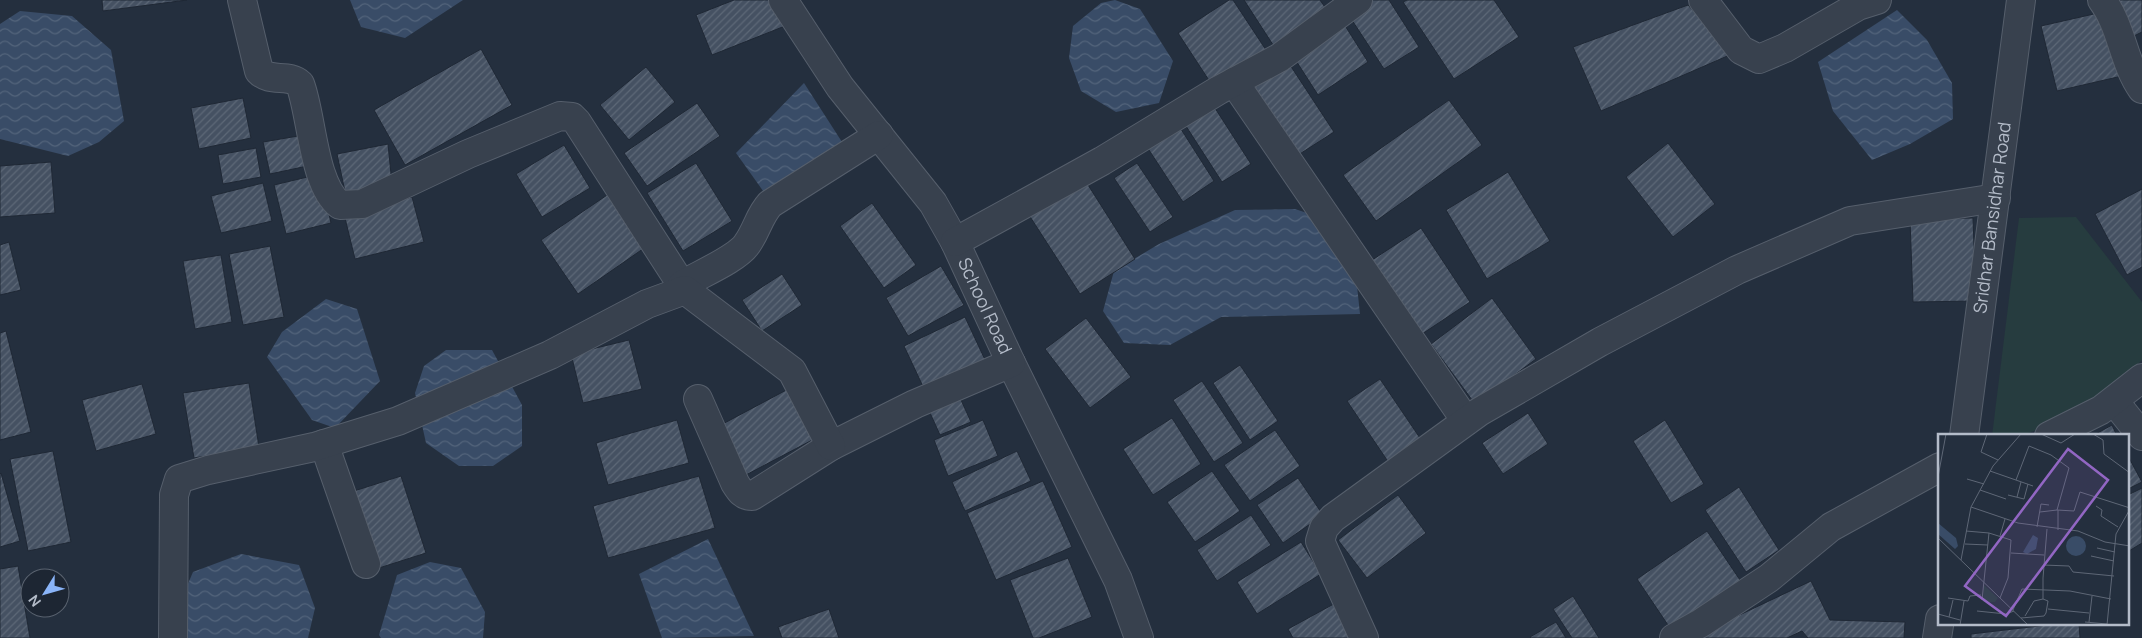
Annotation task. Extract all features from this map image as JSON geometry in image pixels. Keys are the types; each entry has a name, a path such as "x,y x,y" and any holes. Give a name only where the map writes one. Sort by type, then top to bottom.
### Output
{"street":[{"path":"242,0 259,71 269,77 295,79 300,84 314,148 331,195 340,205 362,204 477,150 560,116 572,117 683,287 792,371 831,446"},
{"name":"School Road","path":"783,0 840,88 933,203 955,242 1011,363 1118,580 1139,638"},
{"path":"1703,0 1741,50 1759,59 1785,48 1858,6 1877,0"},
{"name":"Sridhar Bansidhar Road","path":"1964,434 2021,0"},
{"path":"2102,0 2112,14 2132,74 2142,89"},
{"path":"955,242 1102,161 1234,82 1279,58 1343,4"},
{"path":"1234,82 1466,421"},
{"path":"173,638 174,495 179,479 208,470 324,444 398,422 550,355 683,287 737,253 746,246 761,214 770,204 878,135"},
{"path":"1364,638 1320,541 1324,528 1333,518 1466,421 1600,342 1737,270 1850,221 1996,198"},
{"path":"698,399 735,483 746,496 760,492 831,446 916,404 1011,363"},
{"path":"2053,434 2114,401 2142,378"},
{"path":"2114,401 2142,436"},
{"path":"324,444 366,564"},
{"path":"1674,638 1702,623 1769,578 1831,527 1916,478 1938,468"}],"green space":[{"path":"2076,217 2142,302 2142,360 2093,409 2026,434 1992,434 2019,218"}],"water":[{"path":"350,0 463,0 405,38 361,27"},
{"path":"1115,0 1140,9 1173,61 1159,103 1116,112 1081,91 1069,58 1073,26 1101,3"},
{"path":"1897,10 1927,40 1952,83 1953,119 1910,144 1872,160 1833,111 1818,62"},
{"path":"20,11 72,16 111,50 124,121 99,142 68,156 0,139 0,24"},
{"path":"804,83 842,142 766,195 736,153"},
{"path":"1295,209 1325,219 1354,258 1360,314 1221,317 1170,345 1124,343 1103,311 1114,271 1159,244 1235,210"},
{"path":"326,299 357,309 380,381 335,428 312,420 267,357 282,332"},
{"path":"446,350 492,350 522,405 522,446 493,466 459,466 426,443 415,393 424,366"},
{"path":"708,539 754,636 662,638 639,574"},
{"path":"241,554 299,565 315,608 308,638 180,638 181,600 193,572"},
{"path":"430,562 461,568 485,612 483,638 381,638 379,635 397,575"}],"building":[{"path":"102,0 187,0 103,11"},
{"path":"734,0 775,0 785,26 712,55 696,15"},
{"path":"1229,0 1233,0 1268,53 1214,88 1178,33"},
{"path":"1244,0 1320,0 1331,16 1277,51"},
{"path":"1362,0 1389,0 1419,47 1384,69 1346,11"},
{"path":"1407,0 1494,0 1519,37 1454,79 1403,2"},
{"path":"2107,0 2142,0 2142,32 2128,39"},
{"path":"1688,5 1732,54 1601,111 1573,47"},
{"path":"2107,11 2122,76 2057,91 2041,26"},
{"path":"1344,24 1368,62 1318,95 1293,56"},
{"path":"481,49 512,105 405,165 374,110"},
{"path":"1290,65 1334,132 1295,157 1251,90"},
{"path":"646,67 675,102 629,140 600,105"},
{"path":"243,98 251,138 199,149 191,108"},
{"path":"1449,100 1482,145 1376,221 1343,175"},
{"path":"697,103 720,136 647,186 624,153"},
{"path":"1213,105 1251,164 1222,182 1184,123"},
{"path":"1179,126 1214,181 1183,202 1147,147"},
{"path":"304,135 312,165 270,174 263,142"},
{"path":"1668,143 1715,204 1673,237 1626,177"},
{"path":"388,144 392,184 347,201 337,154"},
{"path":"564,145 590,188 542,217 516,174"},
{"path":"256,148 261,177 223,184 218,155"},
{"path":"51,162 55,213 0,217 0,166"},
{"path":"696,163 732,221 683,251 647,193"},
{"path":"1137,163 1173,217 1150,232 1114,178"},
{"path":"1508,172 1550,241 1487,279 1446,210"},
{"path":"320,174 331,223 286,234 274,185"},
{"path":"1083,177 1135,259 1080,294 1027,212"},
{"path":"263,183 272,221 221,233 211,196"},
{"path":"2142,189 2142,267 2127,275 2095,214"},
{"path":"613,191 650,244 578,294 541,240"},
{"path":"412,197 424,242 355,259 344,214"},
{"path":"872,203 916,265 884,288 840,226"},
{"path":"1973,218 1976,301 1913,302 1910,219"},
{"path":"1421,228 1470,302 1416,338 1366,264"},
{"path":"9,242 21,290 0,295 0,245"},
{"path":"270,246 284,317 243,325 229,254"},
{"path":"221,255 232,322 195,329 183,261"},
{"path":"941,266 964,305 908,336 886,298"},
{"path":"782,274 802,305 762,331 742,300"},
{"path":"1492,298 1536,359 1475,404 1431,344"},
{"path":"965,317 987,364 926,393 904,346"},
{"path":"1086,318 1131,377 1090,408 1045,349"},
{"path":"6,331 31,432 0,440 0,333"},
{"path":"629,340 642,389 583,403 571,354"},
{"path":"1240,365 1278,421 1250,440 1213,383"},
{"path":"1380,379 1422,441 1389,463 1347,401"},
{"path":"1202,381 1243,443 1214,462 1173,400"},
{"path":"249,383 259,447 194,458 183,393"},
{"path":"142,384 156,434 96,451 82,400"},
{"path":"792,387 818,437 744,476 717,427"},
{"path":"957,391 971,422 940,435 926,404"},
{"path":"1528,413 1548,444 1503,474 1482,443"},
{"path":"1172,418 1201,464 1153,495 1123,449"},
{"path":"677,420 689,463 608,485 596,443"},
{"path":"983,420 998,456 948,476 934,440"},
{"path":"1665,420 1704,484 1671,503 1633,441"},
{"path":"2112,425 2116,434 2096,434"},
{"path":"1275,430 1300,466 1250,501 1224,465"},
{"path":"53,451 71,542 28,551 10,459"},
{"path":"1017,451 1031,481 965,511 952,482"},
{"path":"2130,460 2142,482 2130,488"},
{"path":"1212,471 1240,511 1195,542 1167,502"},
{"path":"0,474 20,541 0,547"},
{"path":"401,476 426,553 379,568 354,491"},
{"path":"699,476 715,528 608,558 593,506"},
{"path":"1298,478 1323,515 1283,543 1257,505"},
{"path":"1043,481 1072,547 996,580 967,513"},
{"path":"1739,487 1779,550 1746,572 1705,510"},
{"path":"2142,488 2142,543 2130,550 2130,494"},
{"path":"1398,495 1426,533 1367,578 1338,540"},
{"path":"1251,515 1271,545 1217,581 1197,550"},
{"path":"1707,531 1742,583 1672,631 1637,579"},
{"path":"1301,542 1321,574 1257,614 1237,582"},
{"path":"1068,558 1092,617 1039,638 1033,638 1010,580"},
{"path":"18,566 20,578 20,618 27,618 30,638 0,638 0,569"},
{"path":"1811,581 1830,620 1905,622 1904,638 1808,638 1802,631 1787,638 1691,638"},
{"path":"1573,596 1599,638 1572,638 1553,609"},
{"path":"1341,600 1361,638 1293,638 1288,629"},
{"path":"829,609 839,638 782,638 778,627"},
{"path":"1556,622 1566,638 1530,637"},
{"path":"2039,626 2079,626 2080,638 1971,638 1971,634"}]}
